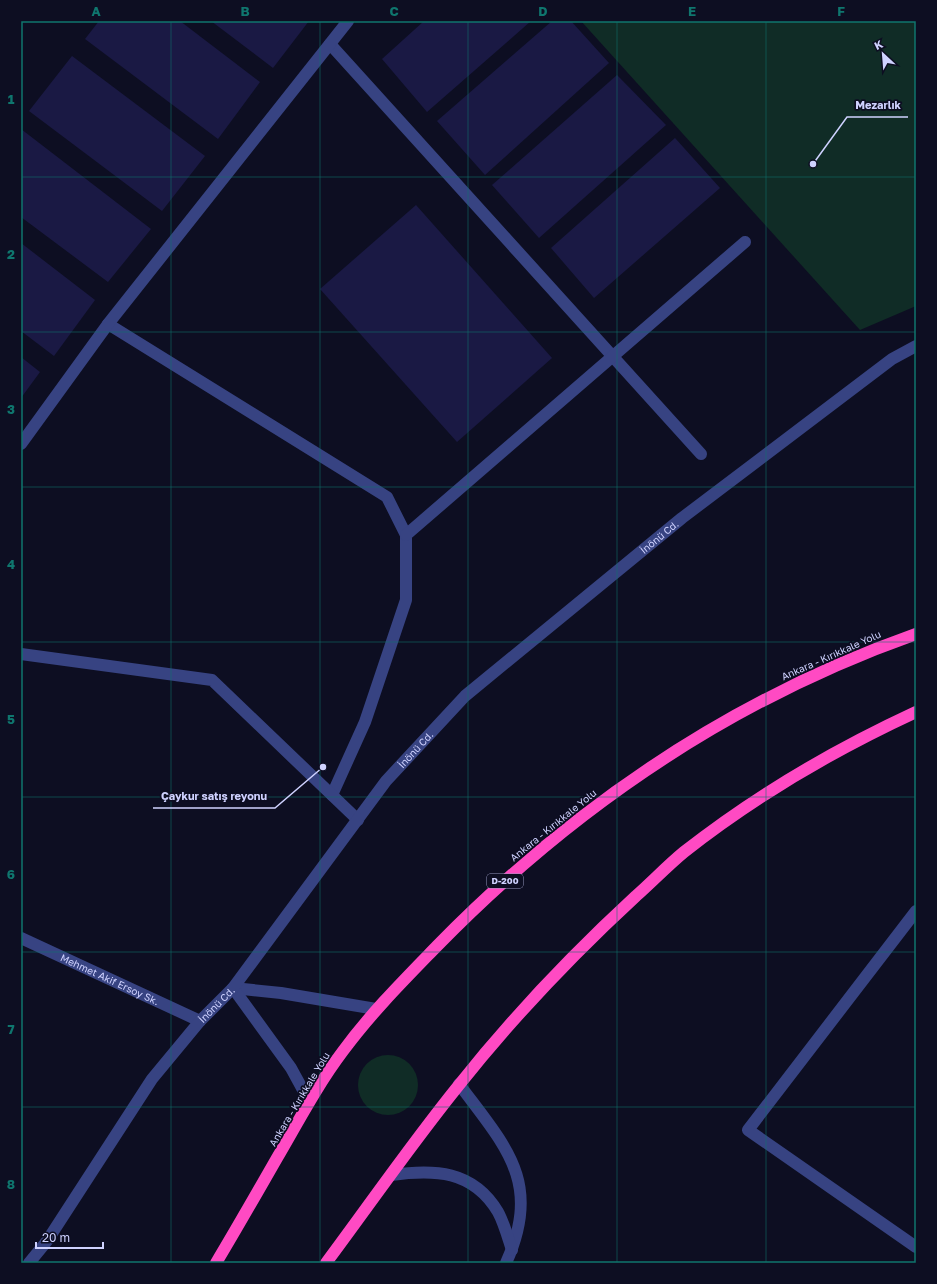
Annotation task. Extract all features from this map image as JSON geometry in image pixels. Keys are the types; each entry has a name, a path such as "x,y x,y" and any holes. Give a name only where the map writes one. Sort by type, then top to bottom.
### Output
{"highway":[{"name":"Ankara - Kırıkkale Yolu","path":"216,1263 309,1101 342,1052 376,1009 456,927 518,868 597,804 663,758 734,715 794,684 857,655 916,634"},
{"path":"326,1263 459,1084 539,991 592,937 684,853 739,811 800,772 883,727 916,712"}],"street":[{"path":"21,444 108,324 348,21"},
{"path":"330,44 701,454"},
{"path":"406,535 745,242"},
{"path":"108,324 386,497 406,535 406,600 365,722 332,795"},
{"name":"İnönü Cd.","path":"28,1263 47,1241 152,1079 200,1021 233,988 386,781 465,696 682,518 892,360 916,346"},
{"path":"21,654 212,680 358,820"},
{"path":"916,911 748,1130 916,1247"},
{"name":"Mehmet Akif Ersoy Sk.","path":"21,938 200,1021"},
{"path":"233,988 281,993 376,1009"},
{"path":"233,988 291,1068 309,1101"},
{"path":"459,1084 505,1146 515,1166 520,1193 521,1216 512,1250 506,1263"},
{"path":"391,1175 434,1171 452,1175 468,1182 484,1194 498,1212 512,1250"},
{"path":"21,1258 28,1263"}],"green space":[{"path":"581,21 916,21 916,306 860,330"},
{"path":"382,1055 394,1055 405,1060 413,1068 418,1079 416,1097 405,1110 394,1115 382,1115 371,1110 363,1102 358,1091 358,1079 363,1068 371,1060"}],"building":[{"path":"99,21 180,21 260,82 218,139 85,39"},
{"path":"211,21 309,21 273,68"},
{"path":"424,21 531,21 427,112 382,59"},
{"path":"552,21 571,21 609,63 485,175 437,121"},
{"path":"72,56 205,156 162,211 29,111"},
{"path":"617,75 666,125 539,238 492,185"},
{"path":"21,129 151,229 108,282 21,217"},
{"path":"675,138 720,188 594,298 551,248"},
{"path":"416,205 552,358 457,442 320,289"},
{"path":"21,243 95,300 54,356 21,331"},
{"path":"21,357 40,372 21,398"}],"place":[{"name":"Mezarlık","path":"813,164"},
{"name":"Çaykur satış reyonu","path":"323,767"}]}
